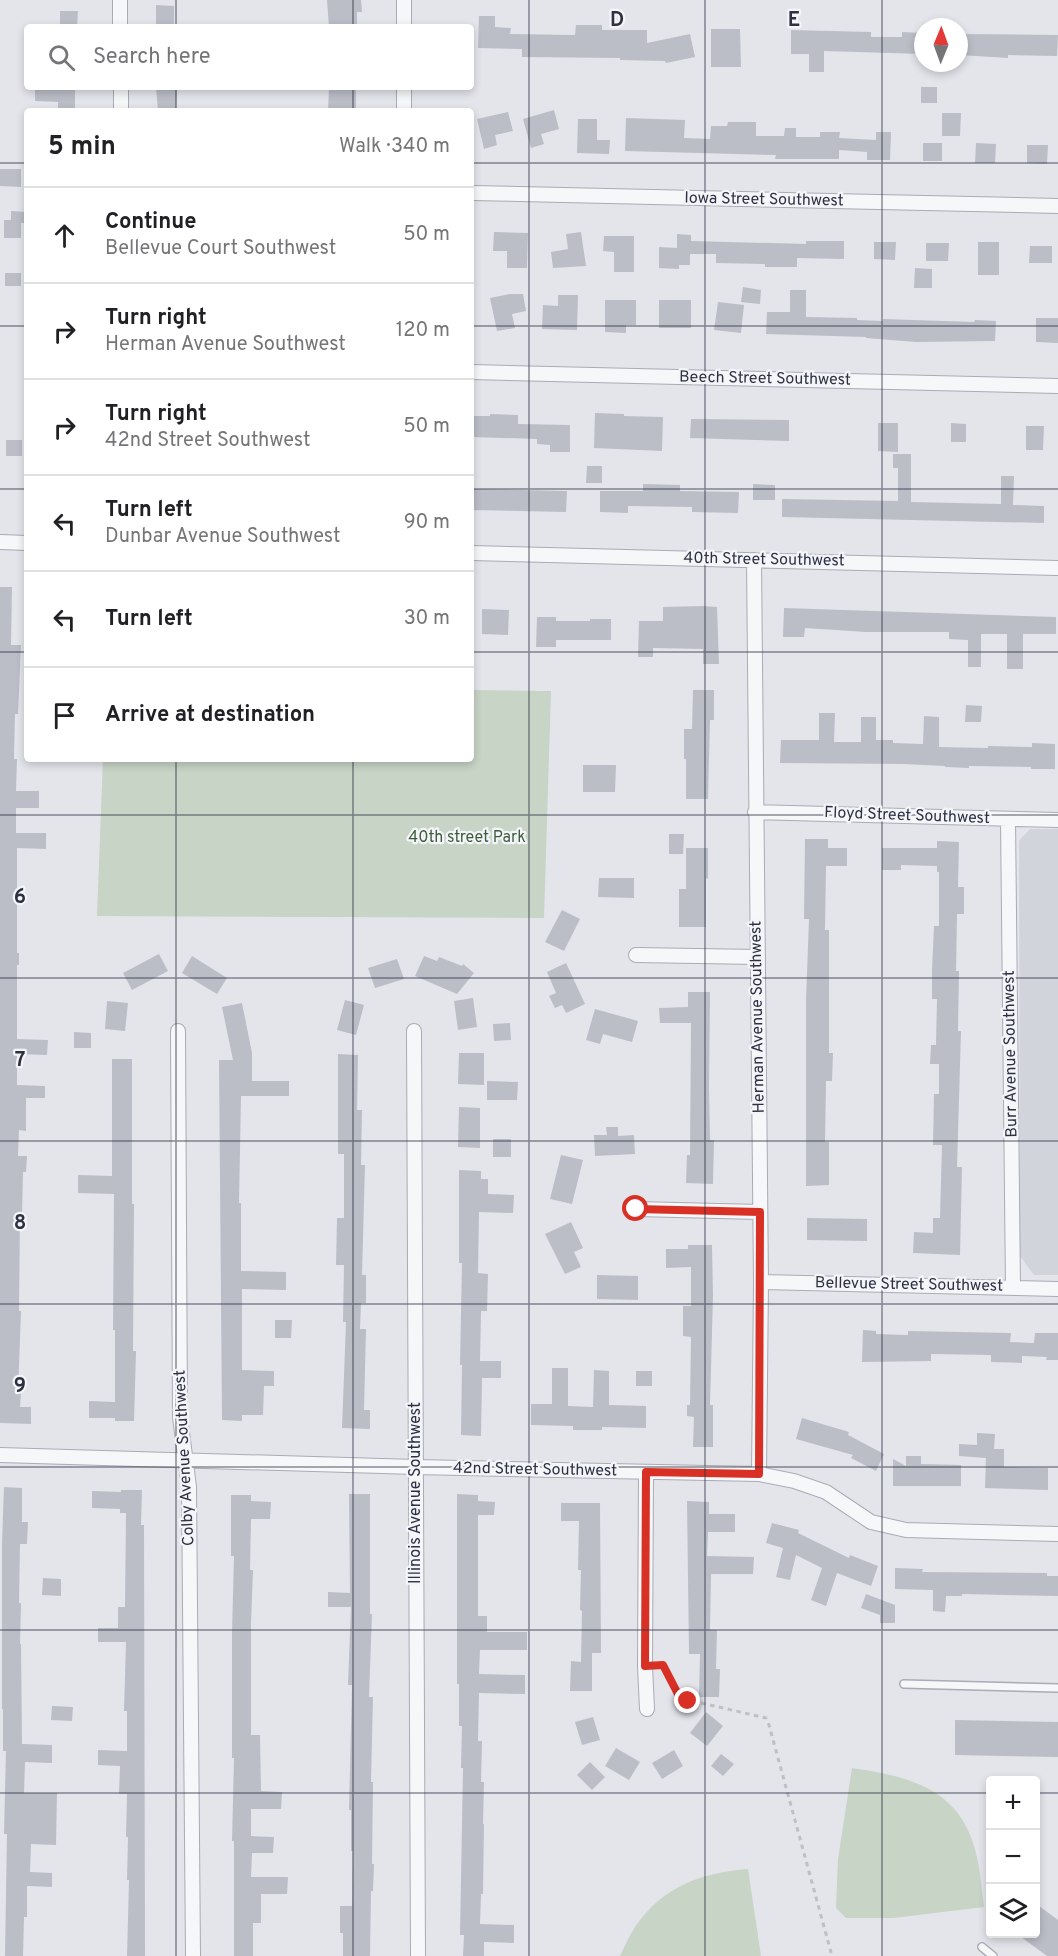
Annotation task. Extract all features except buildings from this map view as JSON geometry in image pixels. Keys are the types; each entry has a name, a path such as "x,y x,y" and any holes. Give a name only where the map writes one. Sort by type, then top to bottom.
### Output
{"street":[{"path":"120,0 120,24"},
{"path":"404,0 404,24"},
{"path":"121,90 121,108"},
{"path":"404,90 405,108"},
{"name":"Iowa Street Southwest","path":"474,193 1058,206"},
{"name":"Beech Street Southwest","path":"474,372 1058,386"},
{"path":"0,542 24,543"},
{"name":"40th Street Southwest","path":"474,553 1058,568"},
{"name":"Herman Avenue Southwest","path":"754,560 761,1282 759,1474"},
{"name":"Floyd Street Southwest","path":"755,812 1058,820"},
{"name":"Burr Avenue Southwest","path":"1008,819 1013,1288"},
{"path":"636,955 758,957"},
{"name":"Colby Avenue Southwest","path":"178,1031 180,1417 189,1487 193,1956"},
{"name":"Illinois Avenue Southwest","path":"414,1031 418,1956"},
{"path":"636,1209 760,1212"},
{"name":"Bellevue Street Southwest","path":"761,1282 1058,1289"},
{"name":"42nd Street Southwest","path":"0,1455 759,1474 794,1481 826,1492 871,1522 906,1530 1058,1534"},
{"path":"646,1472 645,1666 647,1709"}],"lane":[{"path":"904,1684 1058,1688"},
{"path":"982,1947 993,1956"}],"path":[{"path":"645,1666 663,1665 680,1698 766,1718 770,1725 832,1956"}],"shaded area":[{"path":"1030,829 1058,829 1058,1275 1034,1275 1020,1256 1019,841"}],"green space":[{"name":"40th street Park","path":"474,690 551,691 544,918 97,916 103,762 474,762"},
{"path":"852,1768 908,1780 941,1796 954,1808 965,1824 973,1843 979,1867 984,1907 893,1918 846,1918 836,1908 838,1859"},
{"path":"748,1869 761,1956 620,1956 633,1930 646,1913 671,1892 699,1878"}],"route":[{"path":"636,1209 760,1212 759,1474 646,1472 645,1666 663,1665 680,1698 688,1701"}]}
